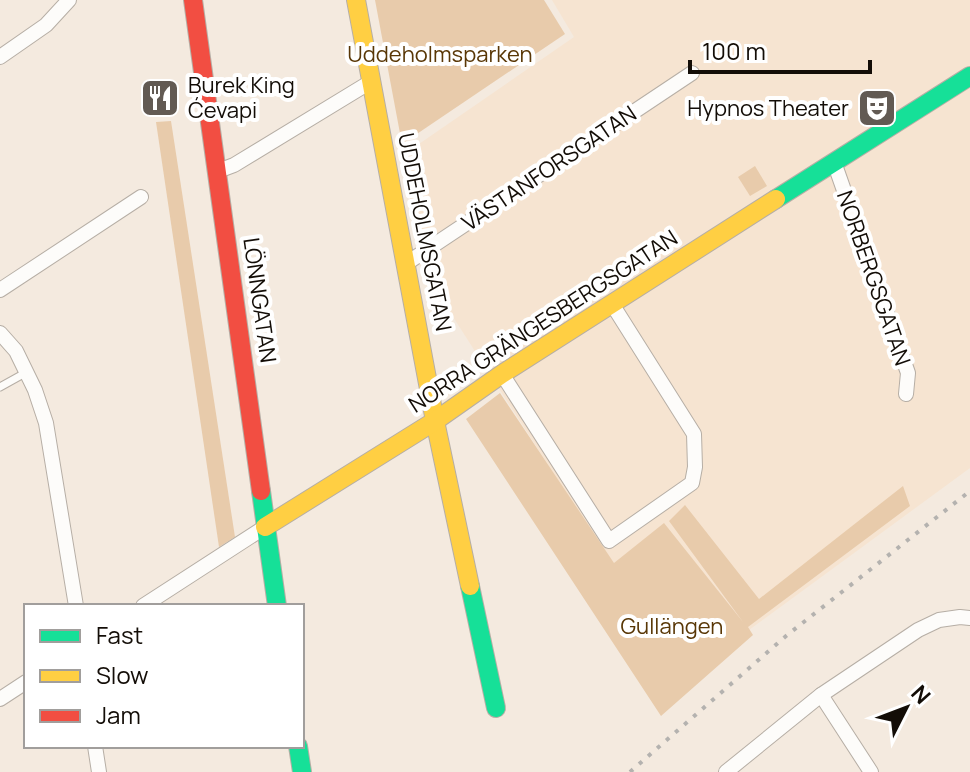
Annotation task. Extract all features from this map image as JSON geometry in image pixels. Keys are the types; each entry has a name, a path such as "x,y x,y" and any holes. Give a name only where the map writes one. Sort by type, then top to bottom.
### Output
{"street":[{"path":"0,57 46,25 69,0"},
{"name":"LÖNNGATAN","path":"193,0 277,604"},
{"name":"UDDEHOLMSGATAN","path":"356,0 435,421 496,708"},
{"name":"VÄSTANFORSGATAN","path":"407,263 692,73"},
{"name":"NORRA GRÄNGESBERGSGATAN","path":"146,604 970,76"},
{"path":"218,171 234,165 372,81"},
{"name":"NORBERGSGATAN","path":"834,162 908,373 906,394"},
{"path":"0,290 141,197"},
{"path":"502,374 609,541 692,483 695,467 694,434 612,304"},
{"path":"0,333 16,351 27,372 46,423 76,604"},
{"path":"726,772 821,695 928,624 948,618 970,618"},
{"path":"0,699 24,683"},
{"path":"821,695 871,772"},
{"path":"95,748 99,772"},
{"path":"298,748 302,772"}],"lane":[{"path":"0,387 27,372"}],"shaded area":[{"path":"552,0 970,0 970,468 749,630 611,563 421,267 403,155 574,37"}],"green space":[{"name":"Uddeholmsparken","path":"375,0 544,0 565,34 402,144"},
{"path":"171,121 235,537 219,547 156,122"},
{"path":"755,166 767,186 750,196 738,177"},
{"name":"Gullängen","path":"500,393 614,563 664,523 743,622 669,521 685,505 759,599 903,486 910,506 748,627 753,635 661,716 466,419"}],"railway":[{"path":"630,772 786,636 970,491"}],"traffic: fast":[{"path":"776,199 970,76"},
{"path":"261,491 277,604"},
{"path":"470,586 496,708"},
{"path":"298,748 302,772"}],"traffic: slow":[{"path":"356,0 435,421 470,586"},
{"path":"265,527 435,421 502,374 776,199"}],"traffic: jam":[{"path":"193,0 261,491"}],"place":[{"name":"Burek King Ćevapi","path":"160,98"},
{"name":"Hypnos Theater","path":"877,108"}]}
